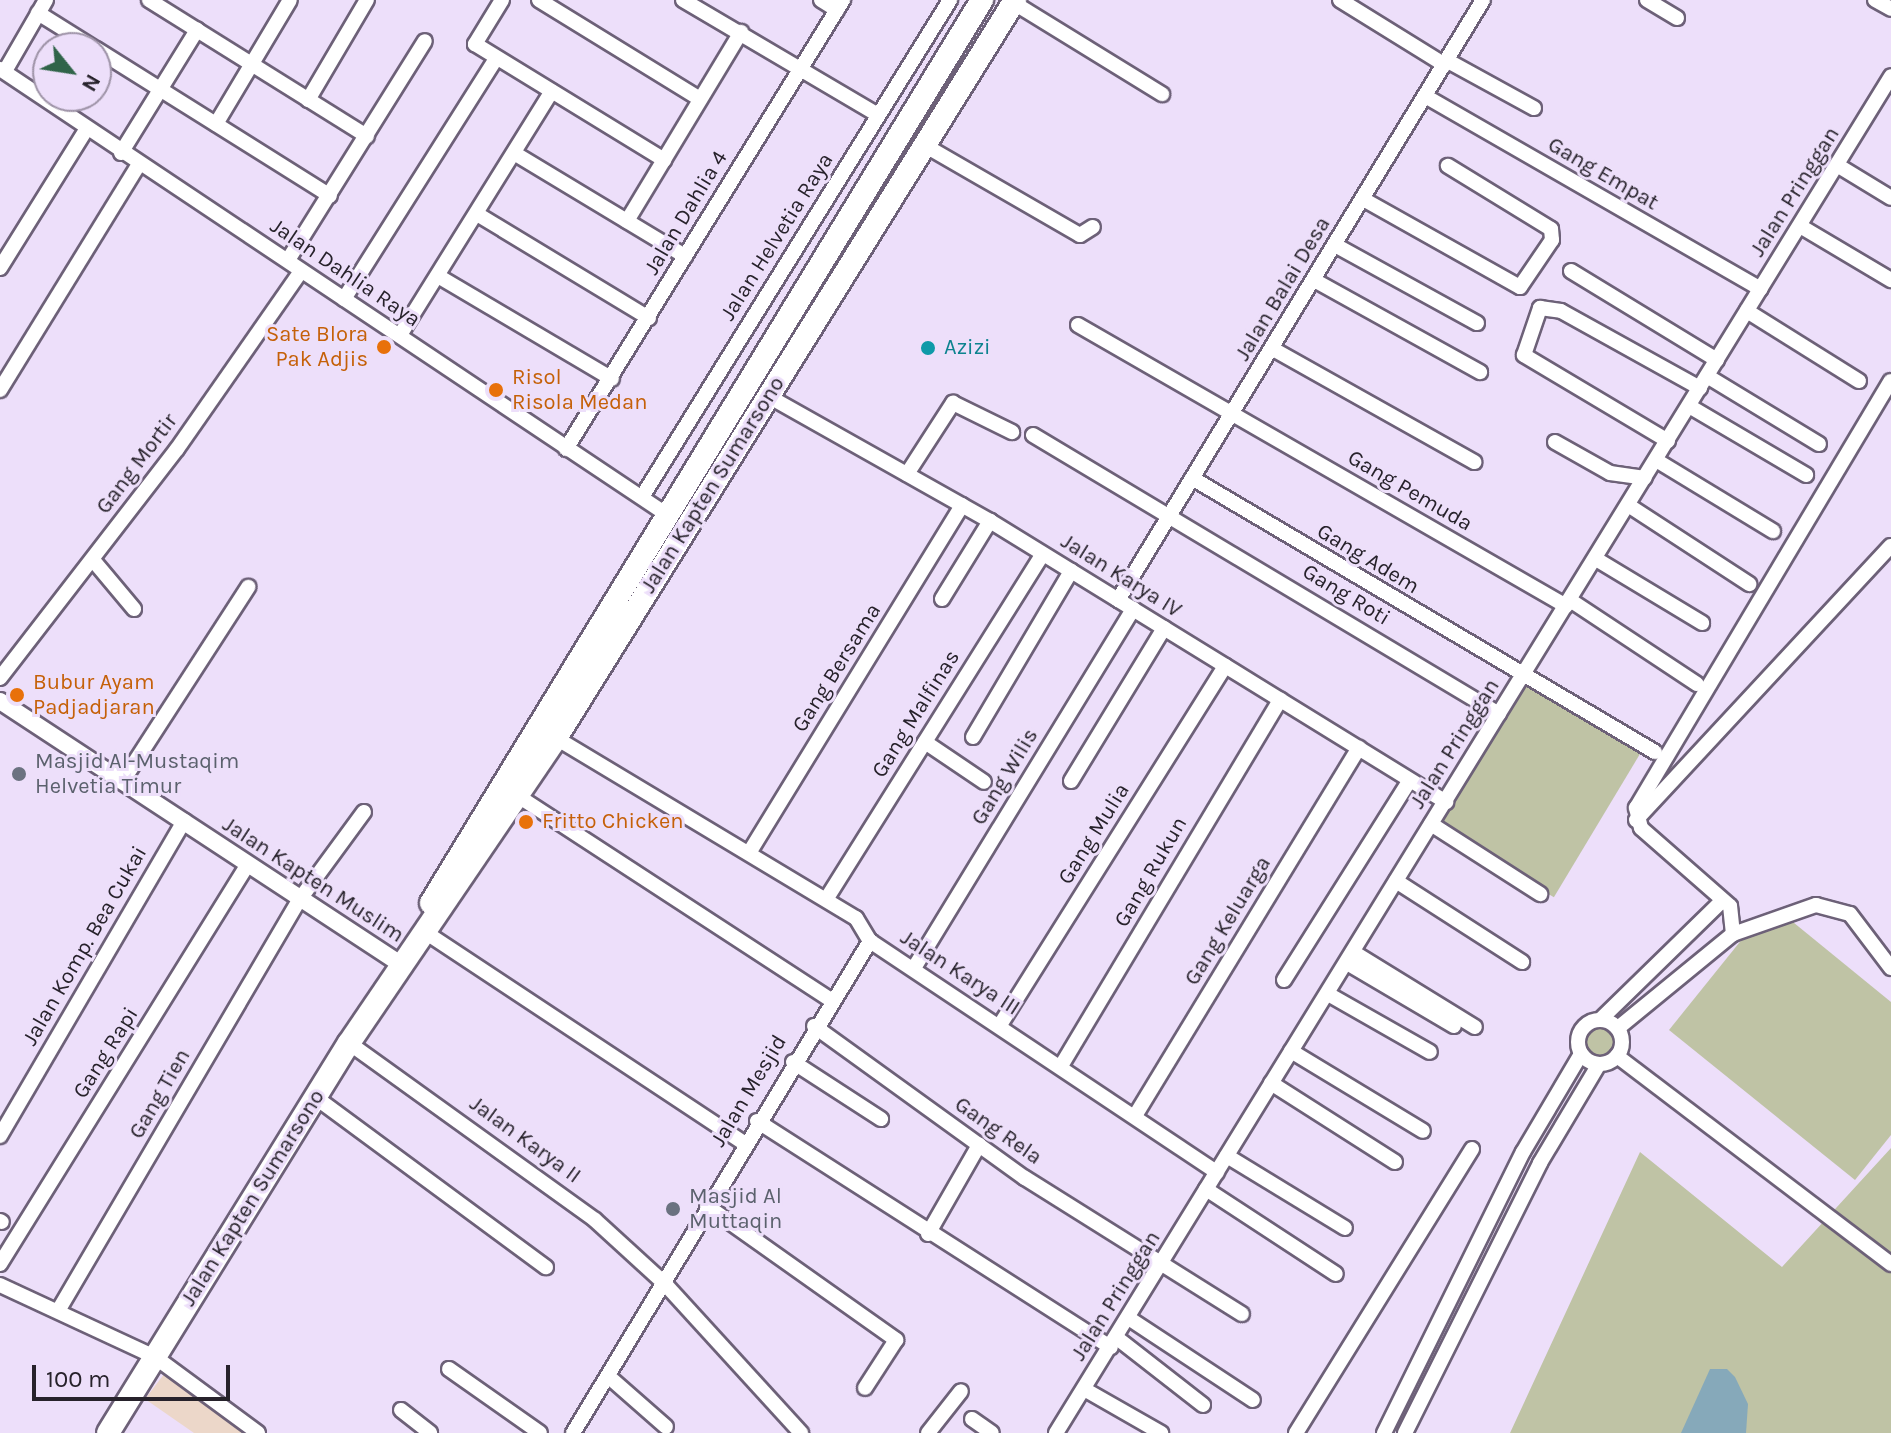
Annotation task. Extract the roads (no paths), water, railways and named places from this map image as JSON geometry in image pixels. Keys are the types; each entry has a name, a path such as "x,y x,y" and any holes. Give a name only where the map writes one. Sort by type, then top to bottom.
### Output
{"highway":[{"name":"Jalan Kapten Sumarsono","path":"401,964 404,946 982,0"},
{"name":"Jalan Kapten Sumarsono","path":"108,1433 349,1043 401,964 428,934 556,738 1014,1"}],"street":[{"path":"149,0 367,136"},
{"path":"308,100 367,0"},
{"path":"502,0 473,40 496,59 664,160"},
{"path":"539,0 700,99"},
{"path":"683,0 878,115"},
{"path":"821,0 840,5"},
{"name":"Jalan Helvetia Raya","path":"642,497 950,0"},
{"path":"1340,0 1446,63 1534,108"},
{"name":"Jalan Balai Desa","path":"1118,600 1483,0"},
{"path":"1647,0 1677,18"},
{"path":"1875,0 1891,9"},
{"path":"1014,1 1162,94"},
{"path":"216,124 284,2"},
{"name":"Jalan Dahlia 4","path":"566,449 840,5"},
{"path":"2,70 42,7 74,32"},
{"path":"121,153 197,30"},
{"path":"627,221 741,32"},
{"path":"288,260 425,41"},
{"path":"112,59 330,196"},
{"path":"344,299 496,59"},
{"name":"Jalan Dahlia Raya","path":"2,70 86,130 288,260 666,514"},
{"name":"Jalan Pringgan","path":"1056,1433 1130,1319 1206,1189 1891,76"},
{"path":"400,335 552,91"},
{"name":"Gang Empat","path":"1425,96 1760,289"},
{"path":"0,268 86,130"},
{"path":"924,145 1080,235 1093,227"},
{"path":"514,153 685,256"},
{"path":"0,390 139,164"},
{"path":"1837,165 1891,198"},
{"path":"1363,199 1520,287 1552,240 1551,229 1448,166"},
{"path":"477,214 649,318"},
{"path":"1800,226 1891,280"},
{"path":"1335,245 1477,323"},
{"name":"Gang Mortir","path":"0,678 93,560 301,271"},
{"path":"1571,271 1717,360"},
{"path":"438,276 612,379"},
{"path":"1314,280 1480,372"},
{"path":"1668,441 1524,355 1540,308 1561,311 1704,382 1819,444"},
{"path":"1747,311 1859,381"},
{"name":"Gang Pemuda","path":"1078,325 1568,603 1697,684"},
{"path":"1273,349 1474,462"},
{"path":"1636,820 1640,799 1891,381"},
{"name":"Jalan Karya IV","path":"768,396 990,521 1446,802"},
{"path":"907,474 953,403 1012,432"},
{"path":"1689,406 1806,475"},
{"name":"Gang Roti","path":"1033,435 1499,714"},
{"path":"1555,442 1610,473 1645,478"},
{"path":"1656,460 1773,531"},
{"name":"Gang Adem","path":"1192,478 1655,752"},
{"name":"Gang Bersama","path":"749,853 962,505"},
{"path":"1628,505 1749,584"},
{"path":"942,599 990,521"},
{"path":"1636,820 1891,546"},
{"name":"Gang Malfinas","path":"827,898 1043,554"},
{"path":"1596,559 1702,623"},
{"path":"93,560 134,609"},
{"path":"973,737 1071,571"},
{"path":"124,779 248,587"},
{"name":"Gang Wilis","path":"914,968 1133,609"},
{"path":"1071,781 1164,628"},
{"name":"Gang Mulia","path":"1000,1025 1225,666"},
{"name":"Gang Rukun","path":"1061,1066 1280,700"},
{"name":"Jalan Kapten Muslim","path":"0,701 124,779 401,964"},
{"name":"Jalan Karya III","path":"556,738 827,898 856,918 870,941 1217,1172"},
{"path":"925,742 984,782"},
{"name":"Gang Keluarga","path":"1135,1116 1359,748"},
{"path":"1284,980 1410,780"},
{"path":"518,796 829,999"},
{"name":"Gang Tien","path":"58,1311 300,899 364,812"},
{"path":"1636,820 1736,914 1733,934"},
{"name":"Jalan Komp. Bea Cukai","path":"0,1136 184,821"},
{"path":"1431,824 1540,894"},
{"name":"Gang Rapi","path":"0,1264 248,864"},
{"path":"1396,881 1522,962"},
{"path":"1384,1433 1581,1054 1582,1028 1601,1019 1722,901"},
{"path":"1617,1056 1618,1028 1733,934 1816,905 1833,907 1855,919 1891,968"},
{"path":"428,934 744,1143"},
{"name":"Jalan Mesjid","path":"573,1433 665,1284 707,1206 829,999 870,941"},
{"path":"1350,958 1454,1026"},
{"path":"1350,958 1475,1027"},
{"path":"1328,994 1430,1052"},
{"path":"1601,1019 1618,1028"},
{"name":"Gang Rela","path":"814,1026 979,1145 1242,1314"},
{"name":"Jalan Karya II","path":"349,1043 517,1159 665,1284 801,1433"},
{"path":"1291,1051 1423,1131"},
{"path":"1581,1054 1599,1064"},
{"path":"1405,1433 1540,1163 1599,1064 1617,1056"},
{"path":"1617,1056 1891,1264"},
{"path":"793,1062 881,1119"},
{"path":"1271,1083 1395,1162"},
{"path":"315,1097 546,1267"},
{"path":"757,1121 928,1234 1114,1343 1203,1405"},
{"path":"928,1234 979,1145"},
{"path":"1296,1433 1472,1149"},
{"path":"1227,1156 1345,1228"},
{"path":"1206,1189 1336,1274"},
{"path":"707,1206 896,1340 865,1388"},
{"path":"0,1285 155,1357 258,1433"},
{"path":"1130,1319 1253,1400"},
{"path":"1438,1325 1455,1333"},
{"path":"449,1369 540,1433"},
{"path":"608,1376 666,1427"},
{"path":"1084,1389 1161,1433"},
{"path":"928,1433 961,1391"},
{"path":"401,1410 430,1433"},
{"path":"972,1419 992,1433"}],"water":[{"path":"1710,1369 1727,1369 1735,1377 1748,1404 1746,1433 1681,1433"}],"place":[{"name":"Sate Blora Pak Adjis","path":"384,347"},
{"name":"Azizi","path":"928,348"},
{"name":"Risol Risola Medan","path":"496,390"},
{"name":"Bubur Ayam Padjadjaran","path":"17,695"},
{"name":"Masjid Al-Mustaqim Helvetia Timur","path":"19,774"},
{"name":"Fritto Chicken","path":"526,822"},
{"name":"Masjid Al Muttaqin","path":"673,1209"}]}
